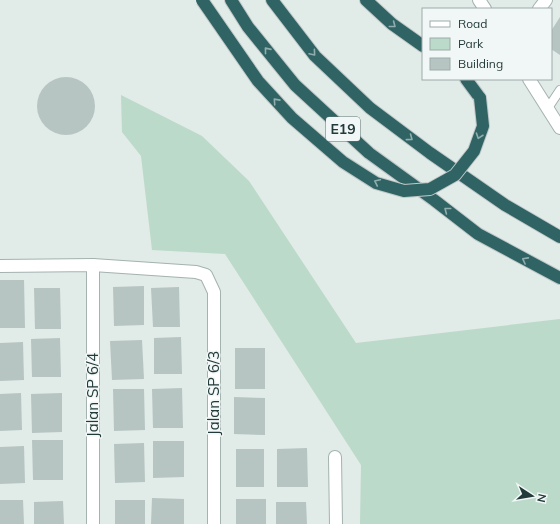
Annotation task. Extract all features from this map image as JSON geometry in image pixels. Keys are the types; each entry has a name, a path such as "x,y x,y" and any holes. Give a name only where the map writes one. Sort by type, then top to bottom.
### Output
{"highway":[{"path":"202,0 258,81 292,118 343,162 376,183 404,192 430,189 455,175 474,150 483,126 480,98 467,80"},
{"name":"E19","path":"231,0 248,27 296,85 369,152 478,234 560,278"},
{"name":"E19","path":"272,0 316,56 370,108 430,153 505,205 560,237"},
{"path":"366,0 392,24 422,45"}],"street":[{"path":"540,8 546,0"},
{"path":"530,80 560,128"},
{"path":"0,266 93,265"},
{"name":"Jalan SP 6/3","path":"93,265 196,272 206,275 214,292 214,524"},
{"name":"Jalan SP 6/4","path":"93,265 93,524"},
{"path":"335,457 336,524"}],"lane":[{"path":"548,108 560,90"}],"green space":[{"path":"121,95 202,136 249,181 356,343 560,319 560,524 360,524 361,465 225,254 152,250 141,156 122,132"}],"building":[{"path":"560,17 560,55 552,50 552,29"},
{"path":"66,77 82,82 90,90 95,106 90,122 82,130 66,135 50,130 42,122 37,106 42,90 50,82"},
{"path":"0,280 24,280 25,328 0,328"},
{"path":"144,286 144,325 114,326 113,287"},
{"path":"179,287 180,327 153,327 151,288"},
{"path":"34,288 60,288 61,329 35,329"},
{"path":"181,337 182,374 154,374 154,338"},
{"path":"60,338 61,377 32,377 31,339"},
{"path":"142,340 144,379 112,380 110,341"},
{"path":"23,342 24,380 0,381 0,343"},
{"path":"235,348 265,348 265,389 235,389"},
{"path":"182,388 183,428 153,428 152,389"},
{"path":"113,389 144,389 145,430 114,431"},
{"path":"21,393 22,430 0,431 0,394"},
{"path":"62,393 62,432 32,433 31,394"},
{"path":"234,397 265,398 265,435 234,434"},
{"path":"32,440 63,440 63,480 33,480"},
{"path":"153,441 184,441 184,477 153,478"},
{"path":"144,443 145,482 115,483 114,444"},
{"path":"24,446 25,483 0,484 0,447"},
{"path":"307,448 308,487 277,487 277,449"},
{"path":"236,449 264,449 264,487 236,487"},
{"path":"152,498 184,499 184,524 151,524"},
{"path":"236,499 266,499 266,524 236,524"},
{"path":"0,500 23,500 24,524 0,524"},
{"path":"115,500 145,500 145,524 115,524"},
{"path":"63,501 64,524 34,524 34,502"},
{"path":"276,502 306,502 307,524 276,524"}]}
